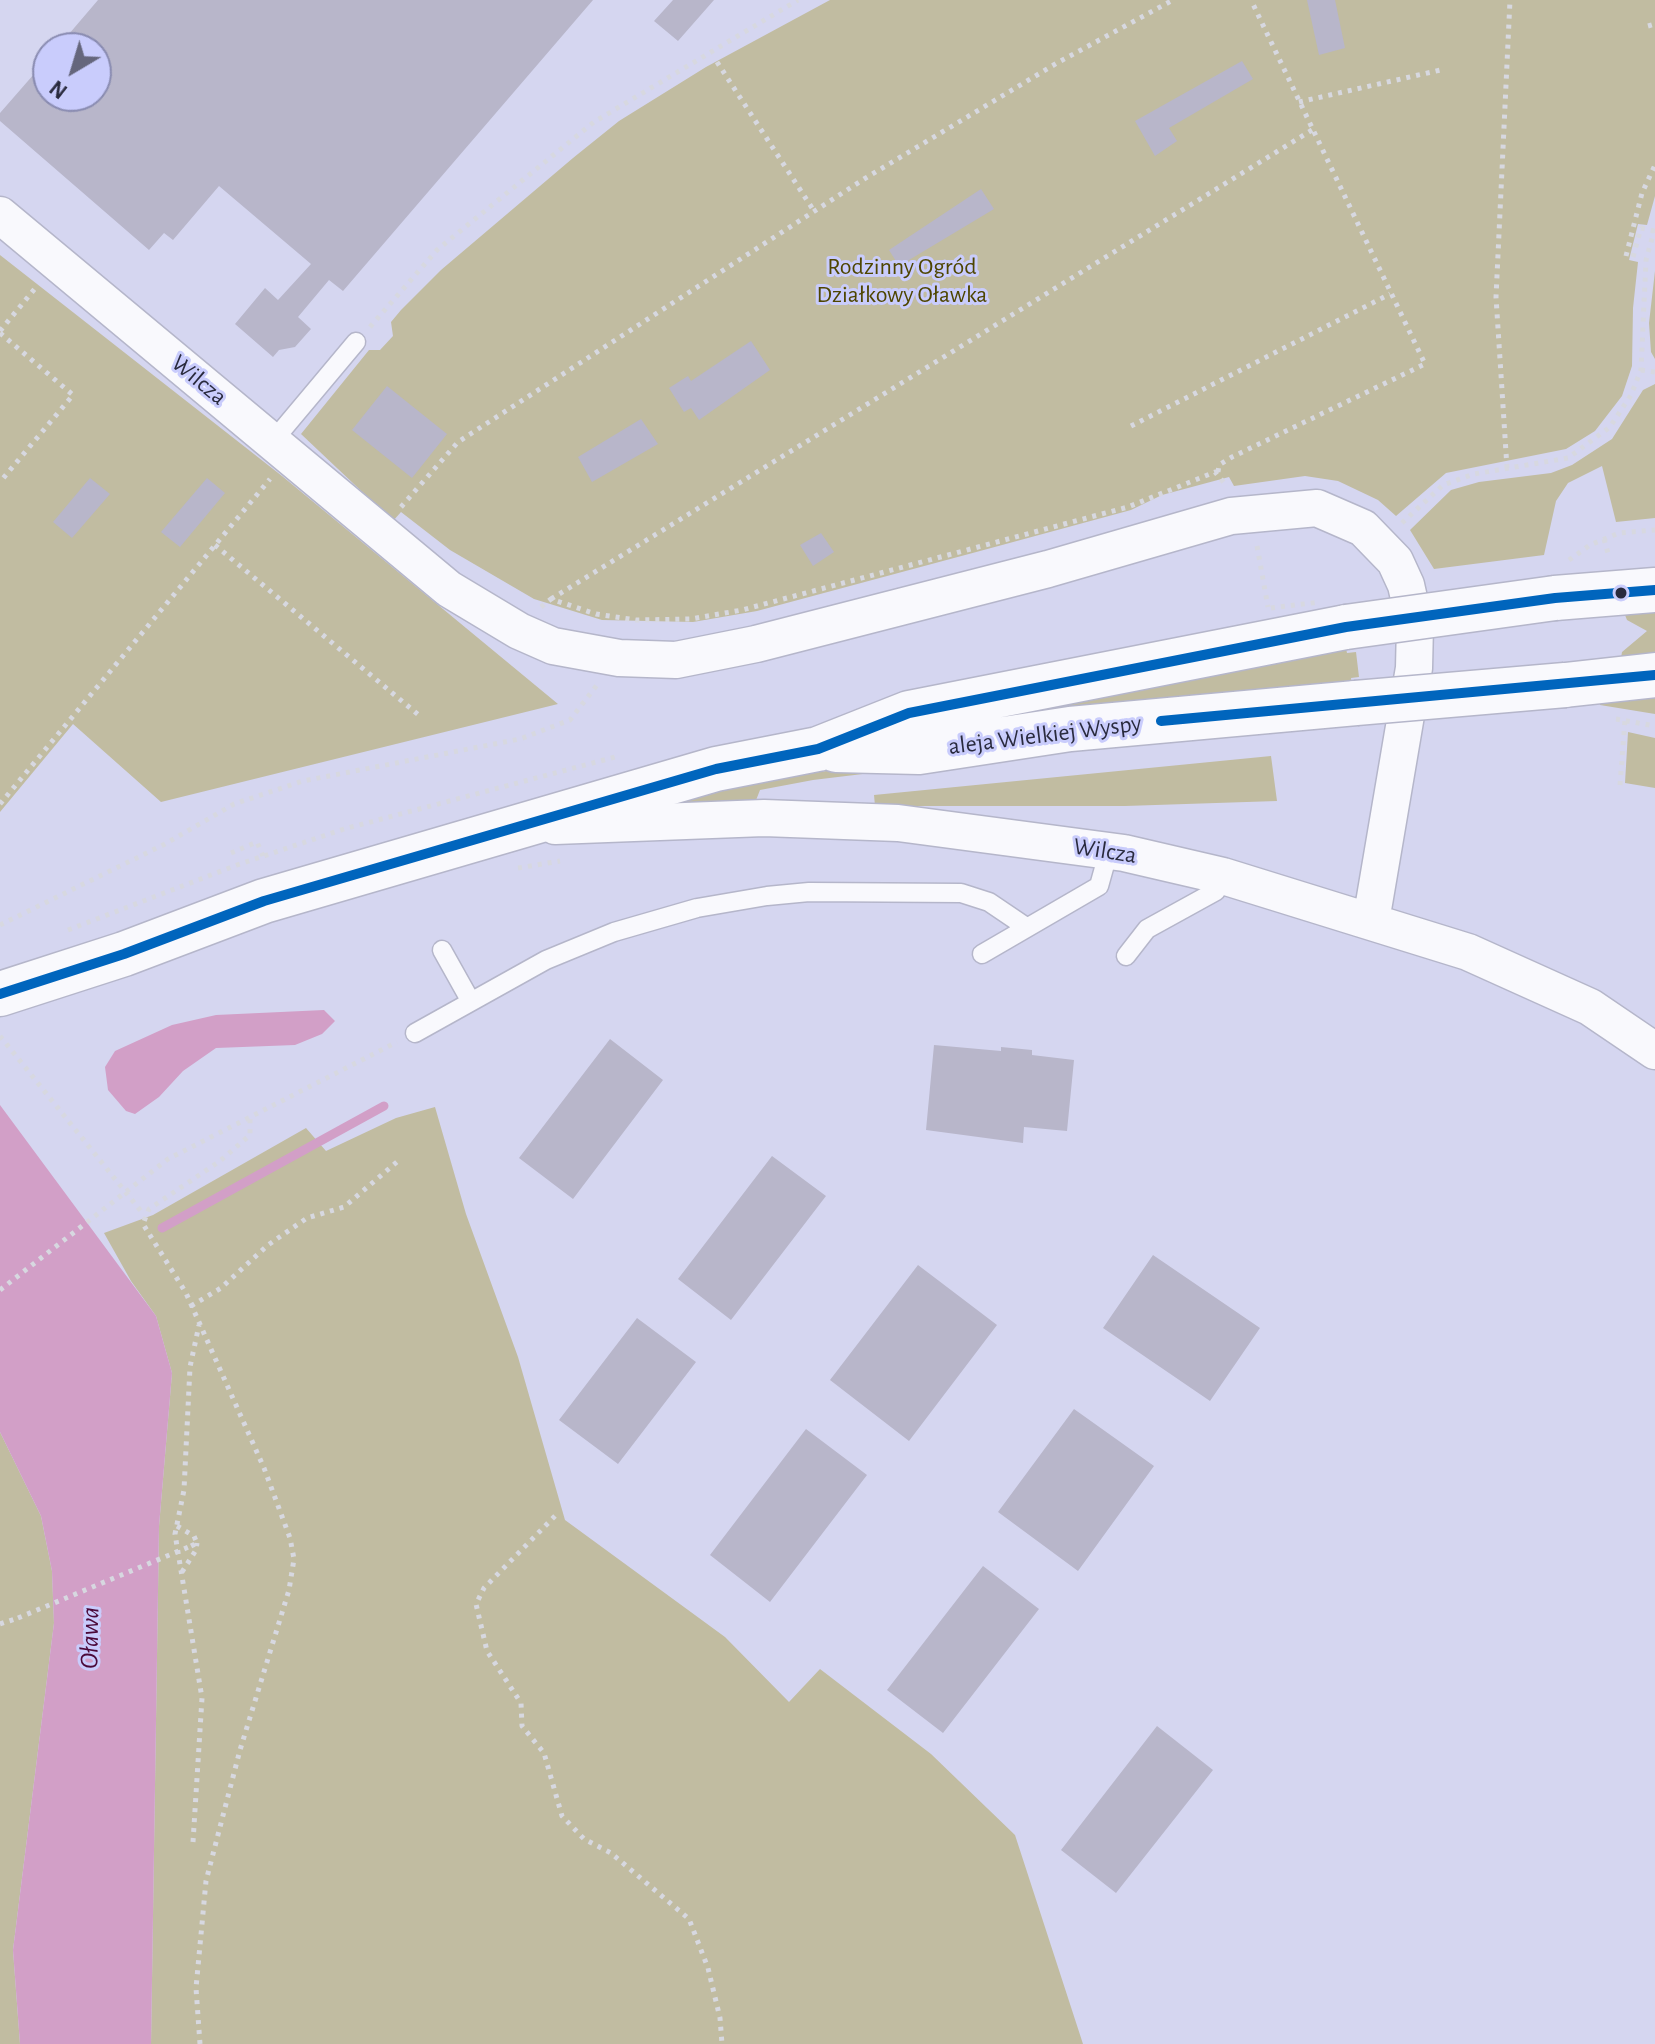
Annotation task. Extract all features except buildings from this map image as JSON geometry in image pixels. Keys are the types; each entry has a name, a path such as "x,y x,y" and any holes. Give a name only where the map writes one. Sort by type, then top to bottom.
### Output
{"main road":[{"name":"aleja Wielkiej Wyspy","path":"0,994 124,954 264,901 716,769 818,749 909,713 1346,627 1559,581 1655,590"},
{"name":"aleja Wielkiej Wyspy","path":"818,749 919,752 1070,729 1655,675"}],"street":[{"name":"Wilcza","path":"0,215 275,456 393,532 449,589 519,631 553,646 619,658 676,660 756,644 1048,569 1231,516 1273,509 1317,508 1363,528 1382,543"},
{"path":"1371,921 1414,668 1415,625 1406,585 1382,543"},
{"name":"Wilcza","path":"518,827 764,818 898,823 1109,850 1223,876 1468,952 1590,1007 1655,1051"}],"lane":[{"path":"275,456 356,342"},
{"path":"982,954 1099,886 1109,850"},
{"path":"1126,956 1147,929 1216,891 1223,876"},
{"path":"415,1033 546,960 614,932 697,908 767,896 839,891 961,893 989,902 1026,927"},
{"path":"442,950 470,1000"}],"path":[{"path":"356,342 437,250 594,122 798,0"},
{"path":"393,532 458,442 814,211 1057,63 1173,0"},
{"path":"1251,0 1425,364 1232,457 1219,465 1220,475 1128,507 742,610 691,619 636,620 596,614 548,601 1312,130"},
{"path":"1507,468 1496,297 1510,0"},
{"path":"717,62 814,211"},
{"path":"1299,102 1445,69"},
{"path":"1382,543 1443,485 1474,474 1568,458 1600,438 1622,412 1641,370 1646,260 1655,229 1641,228 1630,257 1642,193 1655,165"},
{"path":"0,482 73,395 0,332 56,261"},
{"path":"1131,426 1390,294"},
{"path":"1641,370 1655,372"},
{"path":"0,804 215,545 275,456"},
{"path":"1559,581 1604,539 1619,533 1655,530"},
{"path":"215,545 421,717"},
{"path":"1257,545 1268,608"},
{"path":"0,925 165,844 234,804 303,781 520,739 570,720 619,658"},
{"path":"1620,785 1625,720 1655,726"},
{"path":"56,935 262,856 257,842 231,853"},
{"path":"502,871 563,860"},
{"path":"0,1290 168,1159 415,1033"},
{"path":"0,1036 144,1215 143,1224 191,1306 269,1481 290,1538 294,1559 289,1590 206,1881 196,1988 200,2044"},
{"path":"144,1215 250,1135 250,1116"},
{"path":"191,1306 221,1288 268,1245 307,1218 344,1207 398,1161"},
{"path":"193,1842 202,1698 177,1526 184,1490 190,1367 199,1324"},
{"path":"555,1516 484,1588 476,1604 476,1617 487,1651 521,1703 522,1726 544,1753 562,1816 584,1839 611,1853 689,1919 708,1968 720,2018 722,2044"},
{"path":"177,1526 194,1536 192,1559 182,1573"},
{"path":"0,1624 194,1545"}],"green space":[{"name":"Rodzinny Ogród Działkowy Oławka","path":"830,0 1655,0 1655,196 1647,225 1638,224 1629,260 1638,262 1632,366 1622,396 1595,431 1566,449 1446,473 1396,516 1378,500 1338,481 1305,476 1234,486 1229,477 1162,495 1131,510 980,551 757,611 693,622 602,620 534,599 450,550 401,512 393,521 301,434 369,350 380,350 393,336 391,322 401,310 441,270 573,158 619,121 706,67"},
{"path":"0,255 282,476 558,704 161,802 73,724 0,812"},
{"path":"1655,271 1655,359 1651,352 1649,323"},
{"path":"1655,384 1655,518 1616,522 1602,466 1568,483 1556,501 1544,555 1434,569 1410,530 1451,490 1479,482 1551,473 1572,465 1612,439 1643,390"},
{"path":"1655,607 1655,655 1621,658 1622,652 1647,631 1627,620 1625,615 1616,614"},
{"path":"1345,644 1347,653 1356,652 1359,677 1351,678 1352,686 871,738"},
{"path":"1655,693 1655,714 1600,705 1599,699"},
{"path":"1342,720 1343,727 1012,756 813,780 760,790 753,808 613,811 769,779 848,768"},
{"path":"1628,732 1655,738 1655,788 1625,783"},
{"path":"1271,756 1277,801 1125,806 875,806 874,795"},
{"path":"435,1107 466,1214 518,1357 565,1520 725,1637 789,1702 820,1669 931,1754 1015,1835 1083,2044 151,2044 159,1526 172,1373 156,1316 131,1281 104,1233 153,1215 306,1128 326,1151 396,1118"},
{"path":"0,1432 41,1516 52,1571 54,1623 13,1950 20,2044 0,2044"}],"water":[{"path":"324,1010 335,1021 322,1034 295,1045 216,1048 183,1071 159,1097 135,1114 126,1111 108,1090 105,1067 115,1051 172,1025 216,1015"},
{"name":"Oława","path":"0,1105 156,1316 172,1373 159,1526 151,2044 20,2044 13,1950 54,1623 52,1571 41,1516 0,1432"}],"waterway":[{"path":"162,1228 384,1106"}],"transit line":[{"path":"0,994 124,954 264,901 716,769 818,749 909,713 1346,627 1555,598 1655,590"},
{"path":"1161,721 1655,675"}]}
